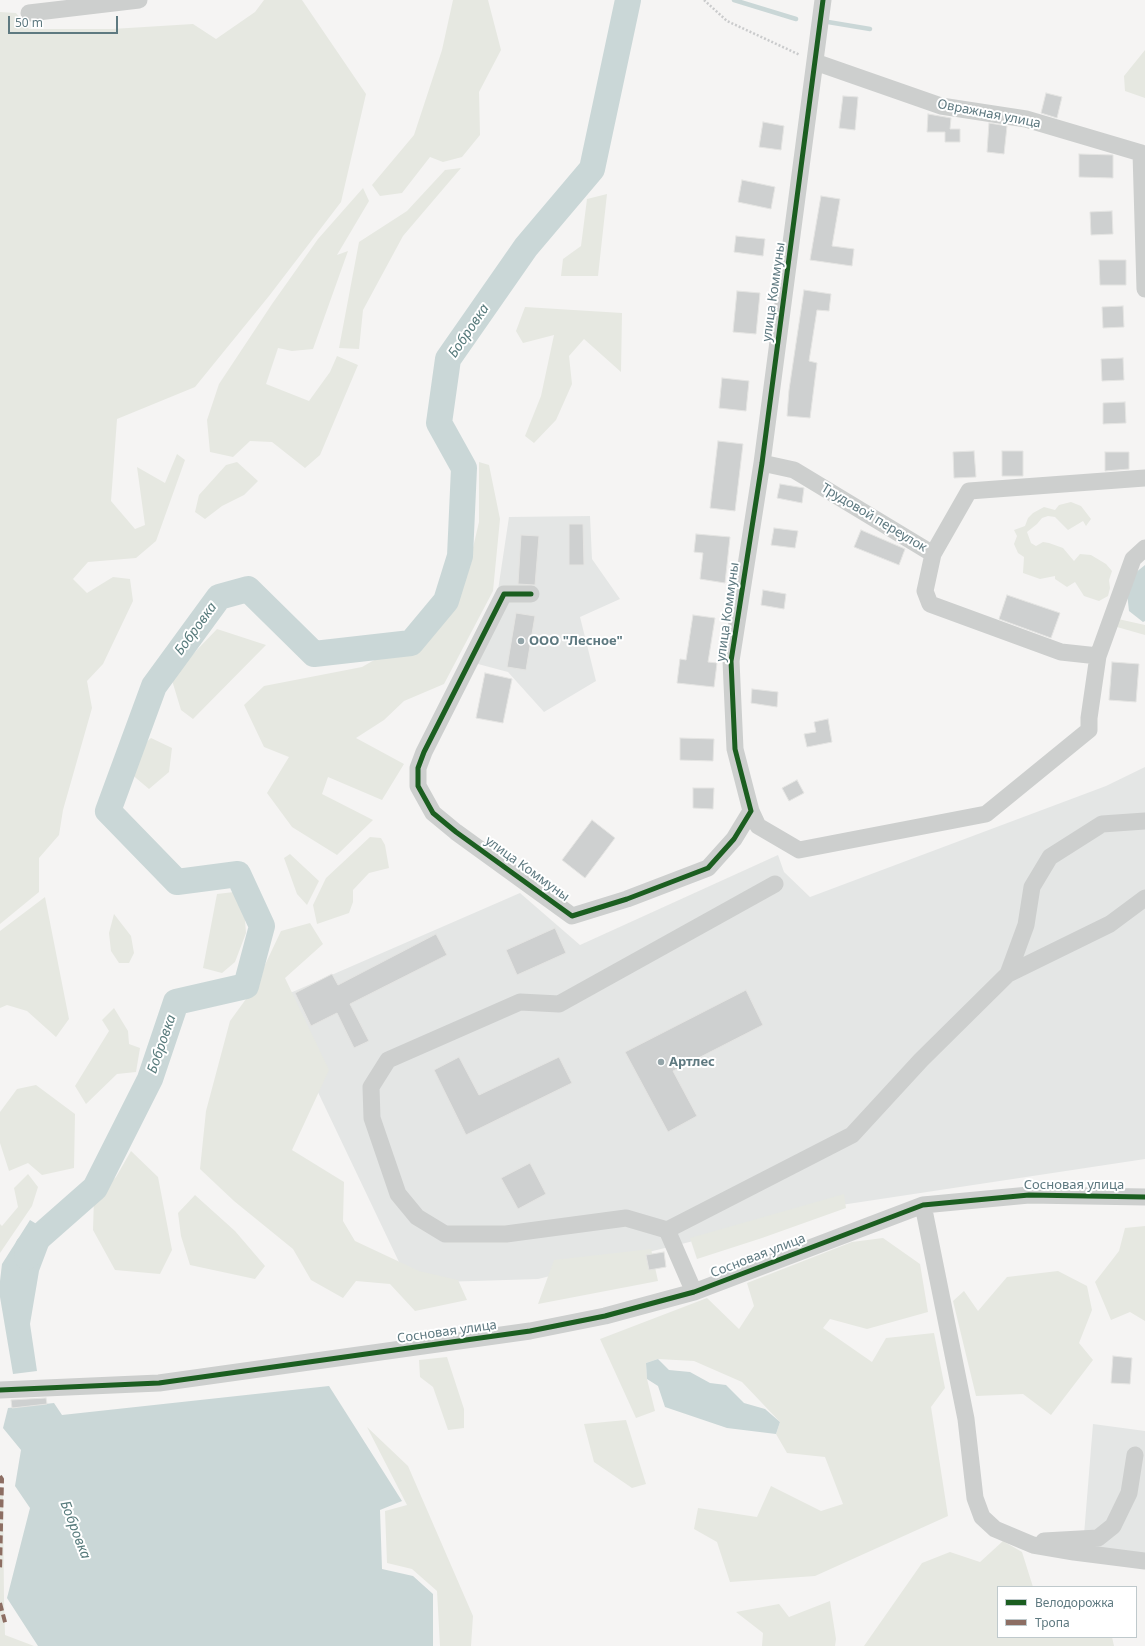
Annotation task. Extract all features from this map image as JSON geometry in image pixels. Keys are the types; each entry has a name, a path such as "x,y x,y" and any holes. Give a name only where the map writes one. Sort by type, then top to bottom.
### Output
{"street":[{"path":"29,13 139,0"},
{"name":"улица Коммуны","path":"531,594 504,594 424,752 418,768 418,786 433,814 572,916 626,899 708,868 734,839 751,811 735,749 730,661 762,463 823,0"},
{"name":"Овражная улица","path":"815,62 941,106 1026,119 1141,153 1145,289"},
{"name":"Трудовой переулок","path":"762,463 794,470 933,554 969,491 1145,478"},
{"path":"751,811 758,826 799,850 986,814 1090,730 1089,718 1098,656 1133,559 1145,548"},
{"path":"933,554 925,591 930,604 1061,652 1098,656"},
{"path":"1008,974 1026,925 1032,887 1050,857 1102,824 1145,821"},
{"path":"775,884 559,1004 520,1002 388,1060 371,1087 372,1118 398,1194 417,1217 446,1234 506,1234 626,1218 667,1230 852,1135 921,1060 1008,974 1110,924 1145,898"},
{"name":"Сосновая улица","path":"0,1390 159,1383 530,1331 605,1316 694,1292 923,1205 1029,1195 1145,1197"},
{"path":"923,1205 966,1419 975,1498 982,1517 995,1530 1033,1545 1145,1561"},
{"path":"667,1230 694,1292"},
{"path":"1033,1545 1048,1540 1098,1538 1113,1526 1129,1493 1135,1455"}],"path":[{"path":"704,0 727,21 815,62"}],"shaded area":[{"path":"264,0 302,0 366,94 341,202 269,296 195,387 117,419 111,501 135,529 145,525 137,467 165,483 177,454 185,460 156,541 136,558 88,562 73,579 87,593 113,577 130,579 133,601 103,664 87,681 92,708 63,810 59,835 39,858 39,892 0,924 0,12 16,13 29,29 112,29 193,24 216,39 255,12"},
{"path":"453,0 488,0 501,50 479,92 480,135 462,157 443,162 430,157 402,193 380,196 372,185 414,135 442,50"},
{"path":"1145,50 1145,98 1125,91 1124,76"},
{"path":"461,168 403,236 363,310 359,349 339,348 359,242 407,211 445,170"},
{"path":"363,188 369,201 337,255 348,251 313,349 292,351 278,348 266,384 309,401 330,372 337,356 358,365 320,455 305,468 272,442 250,441 233,457 210,452 207,420 219,384 272,304 318,239"},
{"path":"607,194 598,276 561,276 563,259 581,246 587,199"},
{"path":"525,307 622,313 621,372 584,339 569,356 572,384 556,420 534,443 525,436 541,396 554,335 523,343 516,331"},
{"path":"237,462 258,481 244,495 222,506 205,519 195,512 199,495 226,465"},
{"path":"479,462 489,465 500,519 493,591 444,684 404,701 384,720 356,738 404,764 382,800 328,777 322,794 373,820 337,855 292,827 267,793 289,757 264,747 244,705 264,686 362,667 383,655 416,654 448,610 468,569 479,522"},
{"path":"1071,502 1081,506 1091,519 1086,526 1083,521 1068,530 1055,517 1048,516 1042,518 1027,532 1031,543 1036,546 1043,542 1049,543 1063,548 1074,561 1080,554 1091,555 1106,564 1112,571 1109,580 1110,588 1108,596 1099,601 1084,596 1075,582 1067,587 1055,579 1055,576 1040,579 1023,573 1024,557 1018,553 1014,544 1017,536 1014,530 1025,526 1028,518 1033,513 1044,507 1055,510 1059,505"},
{"name":"ООО \"Лесное\"","path":"590,516 592,559 620,599 580,617 596,681 544,712 508,672 463,660 498,590 509,517"},
{"path":"1118,619 1145,625 1145,635 1110,625"},
{"path":"217,629 266,645 193,719 181,710 171,677"},
{"path":"151,738 172,748 169,772 149,789 130,773 137,750"},
{"name":"Артлес","path":"1145,767 1145,1159 841,1205 538,1279 409,1283 274,1000 520,893 580,945 778,855 784,872 810,897 1106,786"},
{"path":"370,837 381,838 385,845 389,868 369,873 353,890 353,902 349,913 317,924 313,905 326,878"},
{"path":"290,854 319,881 307,905 297,894 284,858"},
{"path":"234,892 244,907 246,933 235,962 222,973 203,968 217,894"},
{"path":"45,897 69,1019 56,1037 27,1011 7,1005 0,1008 0,931"},
{"path":"114,914 131,936 134,953 129,963 119,963 111,951 109,933"},
{"path":"310,923 323,944 285,978 329,1070 292,1150 344,1182 343,1221 355,1241 419,1271 458,1280 467,1300 415,1311 390,1284 356,1281 343,1298 311,1280 293,1249 234,1201 200,1169 206,1111 230,1021 254,988 281,931"},
{"path":"114,1008 128,1031 129,1044 140,1048 136,1072 117,1074 86,1104 75,1086 109,1031 102,1020"},
{"path":"36,1085 75,1114 74,1168 42,1175 28,1163 9,1171 0,1143 0,1112 17,1089"},
{"path":"131,1151 158,1177 172,1250 160,1274 115,1270 93,1230 94,1198 116,1177"},
{"path":"28,1174 38,1187 32,1206 0,1253 0,1224 2,1226 18,1207 14,1188"},
{"path":"844,1194 846,1208 697,1259 690,1238"},
{"path":"195,1195 235,1231 265,1266 255,1279 190,1265 181,1236 178,1213"},
{"path":"1145,1226 1145,1321 1130,1312 1111,1320 1095,1282 1119,1251 1125,1228"},
{"path":"883,1238 920,1264 928,1312 867,1329 830,1319 823,1328 872,1362 886,1338 934,1333 945,1388 931,1407 948,1516 815,1576 730,1582 717,1542 694,1529 698,1508 757,1517 771,1486 821,1511 843,1504 825,1457 787,1453 776,1434 780,1422 742,1382 694,1361 658,1359 646,1363 647,1379 655,1411 636,1418 600,1339 707,1298 739,1329 754,1306 747,1283 852,1242"},
{"path":"651,1249 658,1281 538,1304 554,1260"},
{"path":"1058,1271 1087,1286 1092,1310 1079,1343 1093,1360 1051,1415 1023,1394 976,1396 953,1301 964,1291 978,1311 1007,1277"},
{"path":"447,1357 464,1409 464,1428 448,1430 433,1387 420,1377 419,1360"},
{"path":"626,1420 646,1484 632,1488 594,1462 584,1424"},
{"path":"1093,1424 1145,1431 1145,1554 1083,1547"},
{"path":"367,1427 408,1466 473,1616 471,1646 440,1646 437,1591 412,1569 387,1563 385,1511 407,1505"},
{"path":"0,1490 3,1495 5,1635 34,1646 0,1646"},
{"path":"1003,1541 1022,1552 1033,1586 997,1586 997,1638 1112,1638 1114,1646 864,1646 922,1563 950,1552 980,1562"},
{"path":"830,1601 836,1639 835,1646 762,1646 763,1633 736,1612 779,1604 789,1617"}],"water":[{"path":"1145,565 1145,621 1143,622 1129,611 1127,593 1130,577"},
{"path":"30,1220 53,1234 39,1271 30,1324 37,1371 13,1374 0,1297 0,1281 2,1264"},
{"path":"658,1359 669,1370 690,1372 710,1383 726,1385 744,1403 765,1409 780,1422 776,1434 727,1428 665,1407 658,1386 647,1379 646,1363"},
{"path":"329,1386 402,1501 380,1510 382,1569 413,1576 433,1594 433,1646 38,1646 7,1598 30,1508 15,1486 21,1450 3,1428 8,1408 54,1403 62,1415"}],"building":[{"path":"1046,93 1062,97 1057,118 1041,113"},
{"path":"843,96 858,97 855,130 839,128"},
{"path":"928,114 951,118 950,129 960,129 960,142 945,142 945,132 927,132"},
{"path":"763,122 784,126 781,150 759,147"},
{"path":"989,123 1007,126 1004,154 987,152"},
{"path":"1079,154 1113,155 1113,178 1079,177"},
{"path":"742,180 775,187 771,209 738,202"},
{"path":"821,196 840,199 832,246 854,249 852,266 810,260"},
{"path":"1112,211 1113,234 1091,235 1090,212"},
{"path":"736,236 765,239 763,256 734,252"},
{"path":"1099,260 1126,260 1126,285 1100,285"},
{"path":"804,290 831,294 829,311 817,310 809,361 817,363 810,418 787,416 789,390"},
{"path":"737,291 760,293 756,334 733,332"},
{"path":"1123,306 1124,327 1103,328 1102,307"},
{"path":"1123,358 1124,380 1102,381 1101,359"},
{"path":"722,378 749,381 746,411 719,408"},
{"path":"1125,402 1126,423 1103,424 1103,403"},
{"path":"718,441 743,444 735,511 710,508"},
{"path":"974,451 976,477 954,478 953,452"},
{"path":"1002,451 1023,451 1023,476 1002,476"},
{"path":"1105,452 1129,452 1129,469 1105,471"},
{"path":"780,484 804,488 802,503 777,498"},
{"path":"569,524 583,524 584,565 569,565"},
{"path":"774,528 798,531 795,548 771,545"},
{"path":"861,530 905,549 899,565 854,547"},
{"path":"696,534 730,537 725,583 700,579 703,553 694,552"},
{"path":"521,535 539,536 535,585 518,584"},
{"path":"763,590 786,594 784,609 761,605"},
{"path":"1007,595 1060,613 1051,638 999,619"},
{"name":"ООО \"Лесное\"","path":"516,613 535,616 526,670 507,667"},
{"path":"693,615 715,618 708,662 717,663 714,687 677,683 680,659 686,660"},
{"path":"1112,662 1139,664 1136,702 1109,700"},
{"path":"485,673 512,679 503,723 476,718"},
{"path":"752,689 778,692 777,707 751,703"},
{"path":"828,719 832,742 807,747 804,734 816,732 814,722"},
{"path":"680,738 714,739 713,761 680,760"},
{"path":"797,780 804,793 789,801 782,788"},
{"path":"693,788 714,788 713,809 693,808"},
{"path":"592,820 615,838 585,878 562,860"},
{"path":"555,928 566,953 517,975 506,950"},
{"path":"436,934 447,955 350,1004 369,1041 354,1048 337,1013 311,1026 295,993 332,974 338,985"},
{"name":"Артлес","path":"746,990 763,1025 673,1071 697,1116 668,1132 625,1052"},
{"path":"459,1057 479,1095 559,1057 572,1083 466,1135 434,1070"},
{"path":"530,1163 546,1194 518,1209 501,1178"},
{"path":"664,1252 666,1267 649,1270 646,1255"},
{"path":"1113,1356 1132,1358 1130,1384 1111,1383"},
{"path":"46,1398 47,1404 12,1408 11,1400"}],"waterway":[{"name":"Бобровка","path":"27,1257 28,1247 95,1188 150,1079 176,1002 246,986 262,926 238,874 177,882 108,811 154,686 219,597 248,589 314,654 411,643 446,601 460,556 464,468 439,423 448,359 526,247 592,169 628,0"},
{"path":"734,0 796,19"},
{"path":"828,22 870,29"}],"marked path":[{"path":"0,1476 2,1479 0,1571"},
{"path":"0,1603 6,1626"}],"cycle path":[{"path":"531,594 504,594 424,752 418,768 418,786 433,813 456,832 572,916 627,899 708,868 734,839 751,811 735,749 731,661 762,463 823,0"},
{"path":"0,1390 159,1383 530,1331 605,1316 694,1292 923,1205 1029,1195 1145,1197"}],"place":[{"name":"ООО \"Лесное\"","path":"521,641"},
{"name":"Артлес","path":"661,1062"}]}
